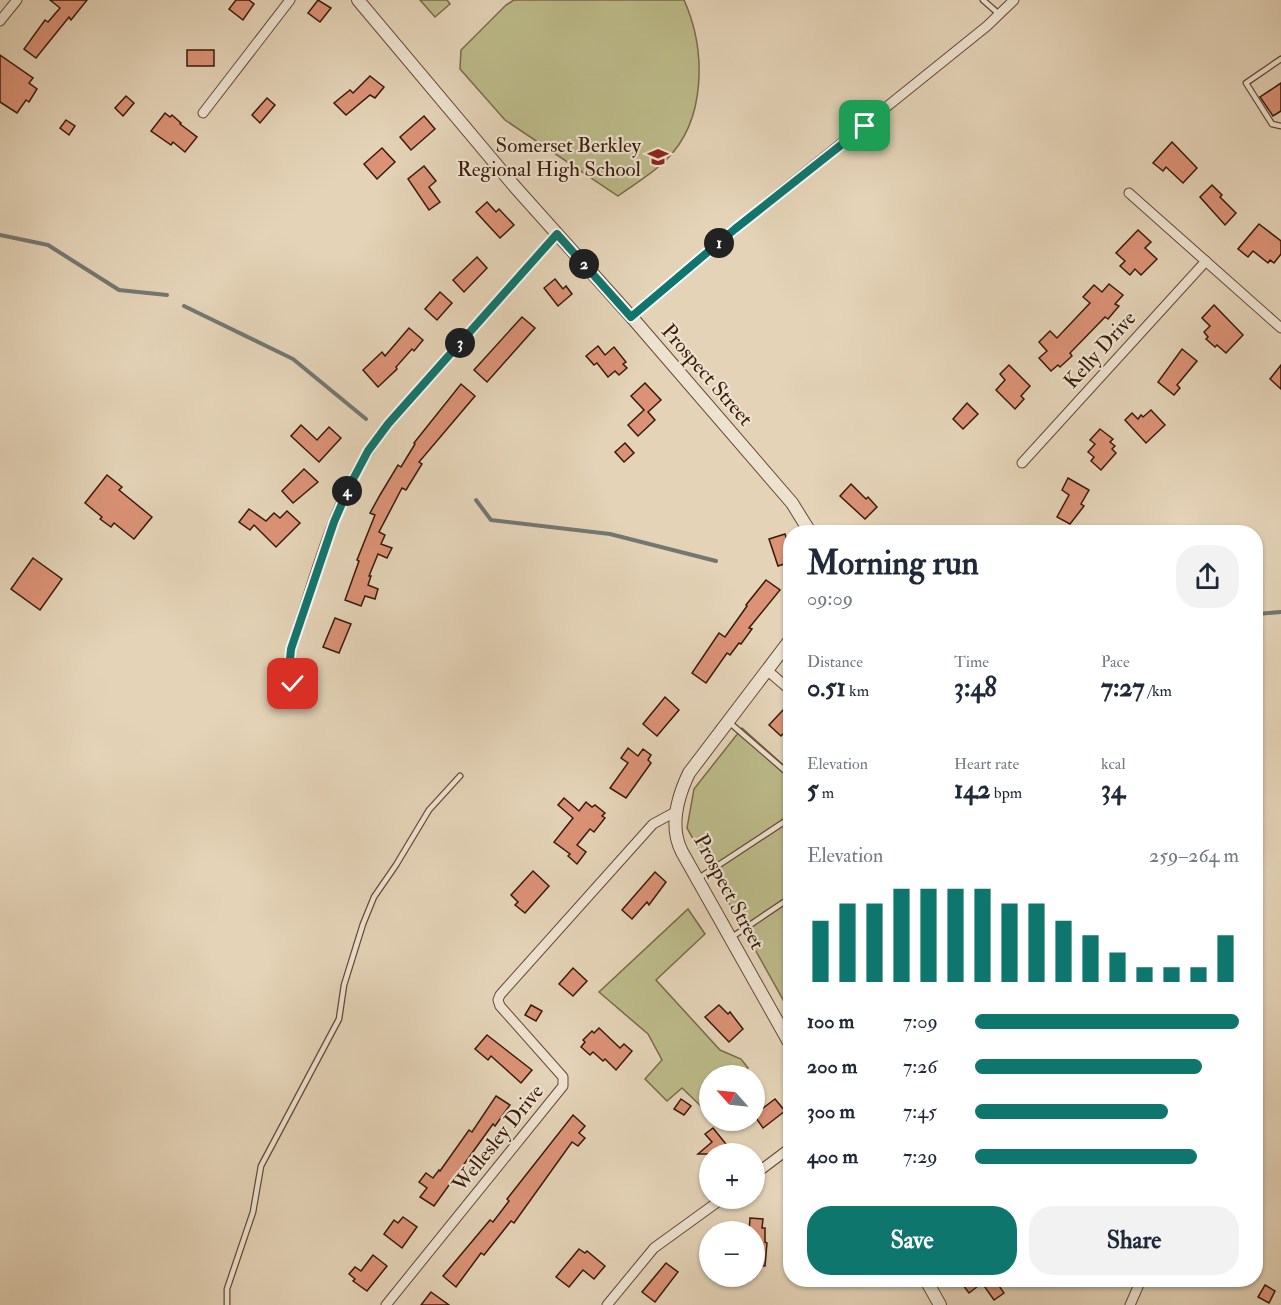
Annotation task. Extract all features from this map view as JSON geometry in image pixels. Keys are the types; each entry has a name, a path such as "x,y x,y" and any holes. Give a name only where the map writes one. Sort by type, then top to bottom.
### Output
{"street":[{"path":"0,21 16,0"},
{"path":"203,113 290,0"},
{"name":"Prospect Street","path":"358,0 557,234 792,503 806,525"},
{"path":"631,317 1014,0"},
{"path":"1129,193 1281,328"},
{"path":"293,684 289,669 291,649 334,522 359,466 388,424 557,234"},
{"name":"Kelly Drive","path":"1022,463 1206,261"},
{"name":"Prospect Street","path":"783,650 689,773 682,788 675,823 680,848 783,1032"},
{"path":"768,671 783,684"},
{"name":"Wellesley Drive","path":"386,1305 563,1086 563,1077 500,1006 498,1000 500,995 653,824 677,811"},
{"path":"765,1167 783,1153"},
{"path":"613,1303 654,1248 708,1209"},
{"path":"930,1287 940,1305"},
{"path":"1130,1305 1138,1287"}],"lane":[{"path":"983,0 999,14"},
{"path":"1281,59 1246,83 1272,124 1281,126"},
{"path":"728,721 783,769"},
{"path":"226,1305 227,1289 253,1212 261,1166 339,1019 344,985 374,897 429,810 460,776"},
{"path":"697,880 783,823"},
{"path":"730,939 783,902"}],"shaded area":[{"path":"420,0 447,0 450,4 435,17"},
{"path":"514,0 684,0 691,19 699,62 696,105 679,144 666,160 618,196 505,120 460,69 461,50 506,5"},
{"path":"742,728 783,765 783,999 687,828 694,789"},
{"path":"688,909 705,934 656,980 720,1050 741,1059 746,1065 699,1065 699,1104 682,1088 667,1101 645,1079 662,1060 648,1034 599,992"}],"building":[{"path":"50,0 87,0 71,20 69,17 36,58 24,49 45,20 48,22 60,8"},
{"path":"236,0 249,0 254,4 243,20 229,9"},
{"path":"318,0 331,8 320,22 308,13"},
{"path":"187,50 214,50 214,66 187,66"},
{"path":"0,55 33,78 29,83 37,89 29,102 26,100 17,113 0,102"},
{"path":"370,76 384,87 375,98 370,95 346,115 334,103 350,90 353,93"},
{"path":"1281,83 1281,111 1273,116 1260,97"},
{"path":"126,96 134,103 123,116 115,108"},
{"path":"267,98 275,105 260,123 252,115"},
{"path":"165,113 170,117 172,115 197,137 185,152 173,142 171,145 151,131"},
{"path":"424,116 435,129 411,150 400,137"},
{"path":"66,120 75,126 69,135 60,128"},
{"path":"1172,142 1197,168 1183,183 1166,167 1163,171 1153,163"},
{"path":"382,148 395,162 377,179 364,164"},
{"path":"424,166 436,181 429,187 440,202 429,210 408,179"},
{"path":"1212,185 1236,213 1225,225 1200,197"},
{"path":"487,202 496,212 499,209 514,225 500,238 476,212"},
{"path":"1259,224 1281,241 1281,254 1274,263 1270,260 1268,263 1253,251 1248,257 1238,249"},
{"path":"1138,230 1151,242 1145,248 1157,259 1141,275 1135,269 1130,275 1120,266 1125,261 1116,253"},
{"path":"477,257 487,268 464,292 453,280"},
{"path":"555,279 563,289 566,286 572,294 558,306 544,288"},
{"path":"1109,284 1123,295 1115,304 1119,306 1070,353 1072,356 1060,367 1058,365 1051,371 1039,358 1047,351 1039,342 1050,331 1057,338 1090,303 1083,297 1094,285 1102,292"},
{"path":"440,292 452,303 437,320 425,309"},
{"path":"1214,305 1243,335 1226,353 1206,339 1208,337 1204,332 1210,326 1202,318"},
{"path":"522,317 535,328 487,382 474,370"},
{"path":"409,328 423,340 378,387 363,370 382,352 385,356"},
{"path":"598,346 605,355 614,347 626,362 623,364 627,368 619,375 615,371 608,377 597,363 594,365 586,356"},
{"path":"1182,349 1197,361 1177,385 1180,388 1174,395 1158,382"},
{"path":"1009,365 1030,386 1021,396 1024,399 1015,409 996,390 1005,380 1000,374"},
{"path":"1281,365 1281,389 1270,379"},
{"path":"645,383 661,400 648,412 655,420 638,436 628,425 644,410 631,396"},
{"path":"461,384 475,396 419,462 422,464 406,490 402,488 379,532 385,535 381,544 392,548 387,558 378,554 369,576 371,576 368,585 378,589 375,599 365,596 361,606 345,600 359,561 357,560 375,515 370,513 398,465 401,467 414,443"},
{"path":"967,403 978,414 963,429 953,419"},
{"path":"1151,410 1165,425 1146,443 1125,420 1132,413 1138,419"},
{"path":"301,425 317,440 329,427 341,438 319,462 291,436"},
{"path":"1100,429 1113,439 1110,442 1115,446 1112,449 1116,453 1101,470 1091,461 1094,457 1088,452 1095,444 1090,440"},
{"path":"625,443 634,453 624,462 615,452"},
{"path":"304,469 318,482 293,503 282,491"},
{"path":"107,475 122,487 119,490 152,517 134,539 114,523 111,527 100,519 102,517 85,503"},
{"path":"1068,478 1089,490 1081,504 1084,506 1070,524 1057,517 1069,495 1062,490"},
{"path":"851,484 877,507 865,519 840,496"},
{"path":"249,509 266,521 274,513 280,518 287,511 300,523 276,547 254,525 250,530 239,522"},
{"path":"783,535 783,564 778,566 769,539"},
{"path":"33,558 62,579 40,610 11,589"},
{"path":"766,580 780,590 749,628 752,629 741,644 739,643 730,655 727,653 706,683 692,673 719,633 725,637"},
{"path":"335,618 351,624 339,653 323,647"},
{"path":"665,697 679,710 657,736 643,724"},
{"path":"783,710 783,734 781,736 769,725"},
{"path":"628,748 638,756 643,749 651,755 648,760 651,763 626,798 610,788 628,763 621,758"},
{"path":"564,798 579,811 586,802 592,807 595,805 605,813 602,816 605,818 594,832 590,829 577,845 586,852 577,864 568,856 570,854 554,842 573,818 558,805"},
{"path":"533,871 549,886 525,913 515,905 518,902 511,895"},
{"path":"655,872 666,882 649,905 647,902 632,919 622,910"},
{"path":"573,968 587,981 573,996 559,984"},
{"path":"531,1005 542,1011 536,1021 525,1015"},
{"path":"719,1005 728,1014 730,1012 743,1029 729,1042 705,1017"},
{"path":"599,1028 620,1048 624,1044 632,1051 616,1070 605,1059 603,1061 593,1052 590,1055 581,1047 585,1042 583,1040"},
{"path":"487,1035 532,1070 521,1083 491,1056 488,1060 475,1049"},
{"path":"496,1096 510,1105 495,1126 493,1124 434,1206 420,1197 427,1188 419,1182 426,1173 433,1178 440,1171 469,1130 472,1132"},
{"path":"681,1099 691,1106 684,1115 674,1109"},
{"path":"775,1099 783,1109 783,1113 765,1126 765,1107"},
{"path":"573,1115 585,1126 579,1133 585,1138 578,1146 572,1142 514,1223 511,1221 484,1255 481,1253 456,1287 443,1276 490,1220 493,1222 509,1201 507,1199"},
{"path":"715,1131 725,1143 711,1143 705,1134"},
{"path":"403,1217 417,1227 402,1248 384,1234 394,1220 398,1223"},
{"path":"750,1218 763,1219 763,1221 750,1221"},
{"path":"765,1242 767,1243 765,1266"},
{"path":"579,1249 585,1253 587,1251 605,1266 594,1279 583,1270 569,1287 556,1277"},
{"path":"373,1255 387,1266 367,1291 353,1281 355,1279 349,1274 355,1267 361,1271"},
{"path":"666,1263 678,1272 655,1302 642,1292"},
{"path":"1265,1285 1275,1291 1269,1303 1258,1297"},
{"path":"964,1287 977,1287 969,1293"},
{"path":"985,1287 1000,1287 1004,1293 994,1300"},
{"path":"431,1292 449,1305 421,1305"}],"waterway":[{"path":"0,235 48,245 119,290 167,295"},
{"path":"184,306 293,359 366,419"},
{"path":"476,500 491,520 610,534 716,561"},
{"path":"1263,613 1281,612"}],"place":[{"name":"Somerset Berkley Regional High School","path":"658,157"}],"route":[{"path":"293,684 289,669 291,649 341,503 359,466 388,424 557,234 631,317 735,229 865,126"}]}
